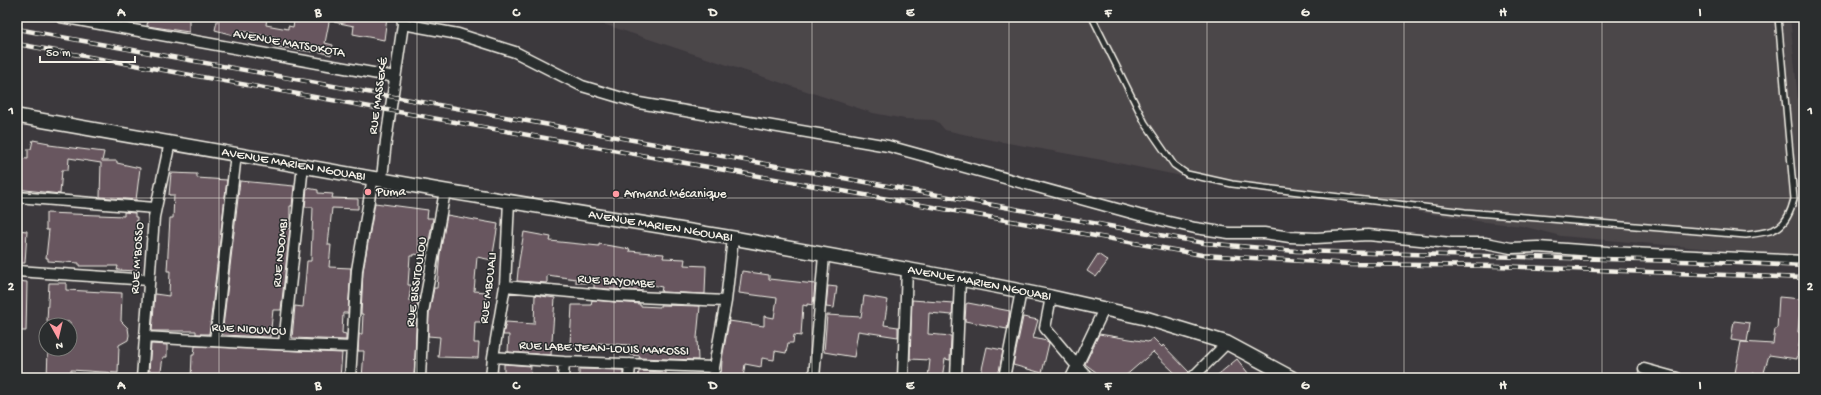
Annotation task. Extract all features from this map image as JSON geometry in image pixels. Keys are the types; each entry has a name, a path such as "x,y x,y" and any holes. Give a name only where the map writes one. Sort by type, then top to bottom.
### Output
{"street":[{"name":"AVENUE MATSOKOTA","path":"61,17 395,76"},
{"name":"RUE MASSEKÉ","path":"350,378 357,270 386,141 402,21"},
{"path":"402,21 458,34 515,52 582,86 639,103 888,146 1139,215 1195,228 1229,233 1264,234 1290,237 1316,238 1368,235 1451,243 1486,243 1511,248 1538,247 1804,262"},
{"name":"AVENUE MARIEN NGOUABI","path":"17,116 304,165 445,191 733,238 907,269 1051,297 1160,322 1227,343 1292,378"},
{"name":"RUE M'BOSSO","path":"142,378 155,208 170,142"},
{"path":"215,341 236,154"},
{"name":"RUE NDOMBI","path":"284,344 304,165"},
{"name":"RUE BISSITOULOU","path":"420,378 423,312 445,191"},
{"path":"17,197 155,208"},
{"name":"RUE MBOUALI","path":"491,378 505,286 509,201"},
{"path":"713,378 726,301 733,238"},
{"path":"814,378 824,255"},
{"path":"903,378 907,269"},
{"path":"17,271 149,280"},
{"path":"956,378 960,279"},
{"name":"RUE BAYOMBE","path":"505,286 615,296 726,301"},
{"path":"1004,378 1021,291"},
{"path":"1051,297 1045,328 1089,378"},
{"path":"1072,378 1104,309"},
{"name":"RUE NIOUVOU","path":"145,336 215,341 352,347"},
{"path":"1192,378 1227,343"},
{"name":"RUE LABE JEAN-LOUIS MAKOSSI","path":"493,357 564,362 714,367"},
{"path":"564,362 564,378"},
{"path":"629,378 630,364"},
{"path":"1644,369 1677,378"}],"lane":[{"path":"1092,17 1145,123 1174,165 1187,174 1232,184 1465,212 1746,235 1772,232 1785,221 1791,210 1794,199 1778,17"}],"shaded area":[{"path":"582,17 1790,17 1804,162 1804,257 1561,236 1522,226 1477,221 1374,205 1260,192 1113,162 981,138 945,130 938,122 934,120 905,119 873,113"}],"building":[{"path":"148,17 189,17 189,32 147,26"},
{"path":"218,17 267,17 266,25 288,29 288,26 293,27 294,21 299,22 299,17 330,17 325,43 333,45 331,55 313,50 313,52 273,46 275,38 238,30 237,36 215,30"},
{"path":"334,17 387,17 384,40 353,34 354,26 334,22"},
{"path":"33,140 49,143 49,145 104,152 102,161 117,161 117,163 140,168 136,200 100,197 101,163 69,158 68,170 62,170 60,194 17,189 17,158 28,159 28,149 31,149"},
{"path":"171,173 197,174 197,178 227,180 209,334 196,334 196,331 152,331 155,294 169,296 170,271 167,271 170,218 173,218 174,195 169,195"},
{"path":"240,181 294,186 292,206 290,206 290,227 281,310 273,310 270,337 222,335"},
{"path":"307,188 318,190 318,193 333,194 332,198 358,199 358,209 332,208 328,245 331,245 329,267 351,268 348,313 343,313 342,333 346,334 346,340 292,338 295,306 303,307 307,261 311,261 313,207 305,207"},
{"path":"375,203 428,210 427,218 433,218 428,247 422,246 421,255 414,254 414,256 410,256 408,285 411,285 409,300 418,301 414,378 362,378 364,351 358,351 359,334 362,334 363,314 361,314 363,271"},
{"path":"124,212 135,213 135,217 137,217 135,260 138,260 137,271 117,270 118,266 79,266 79,263 48,261 48,258 46,258 49,230 46,230 46,213 124,216"},
{"path":"447,215 498,224 492,260 477,257 474,291 486,292 485,322 475,322 474,343 479,343 478,358 438,357 440,337 428,336 429,313 434,288 437,288 440,253"},
{"path":"17,230 27,231 25,263 17,263"},
{"path":"524,232 551,237 550,241 599,246 599,244 630,249 629,251 664,254 663,258 685,259 684,265 706,266 705,294 661,292 662,287 642,283 642,291 594,288 594,283 576,283 576,279 547,275 547,283 517,281"},
{"path":"1098,254 1108,261 1096,277 1087,271"},
{"path":"742,271 769,275 769,279 815,284 813,305 803,305 801,336 794,335 793,343 788,343 786,353 775,351 774,360 762,358 761,367 745,364 743,378 721,378 722,359 729,321 764,326 764,316 774,318 777,298 739,293"},
{"path":"17,281 27,282 26,331 17,331"},
{"path":"49,283 66,283 66,290 122,293 121,321 128,328 129,335 128,340 119,345 118,373 71,370 71,378 47,378 48,357 78,357 78,317 47,317"},
{"path":"828,286 837,287 834,308 826,307"},
{"path":"535,295 555,298 551,355 508,352 509,335 503,335 506,322 534,324"},
{"path":"864,296 888,300 884,325 898,327 898,337 858,331 854,357 824,352 827,315 861,317"},
{"path":"1779,297 1801,299 1798,332 1801,333 1797,359 1769,355 1763,376 1753,373 1752,378 1734,378 1741,342 1773,344 1775,329 1777,329"},
{"path":"592,300 640,304 640,306 700,306 697,338 698,360 639,358 640,356 630,355 630,345 598,343 597,348 570,344 572,305 591,305"},
{"path":"912,300 953,303 952,315 929,313 928,334 951,336 950,360 945,359 942,378 928,378 930,360 910,359"},
{"path":"968,303 1010,311 1007,329 965,321 966,304"},
{"path":"1023,317 1038,320 1033,338 1047,341 1049,343 1042,373 1013,365"},
{"path":"1734,321 1750,323 1747,342 1731,340"},
{"path":"1099,334 1148,342 1153,338 1162,347 1163,345 1189,372 1186,378 1170,378 1175,373 1153,352 1123,378 1104,378 1085,364"},
{"path":"151,344 167,345 167,357 163,357 161,371 149,371"},
{"path":"195,346 342,353 340,378 267,375 267,378 191,378 192,355 194,355"},
{"path":"987,347 1003,350 998,378 980,378"},
{"path":"1237,359 1252,378 1214,378"},
{"path":"504,364 531,366 530,378 504,378"},
{"path":"579,369 623,370 623,378 579,378"},
{"path":"639,371 666,372 666,378 638,378"}],"railway":[{"path":"17,29 1204,243 1296,251 1717,262 1804,266"},
{"path":"17,44 1202,255 1351,264 1496,266 1804,278"}],"place":[{"name":"Puma","path":"368,192"},
{"name":"Armand Mécanique","path":"616,194"}]}
